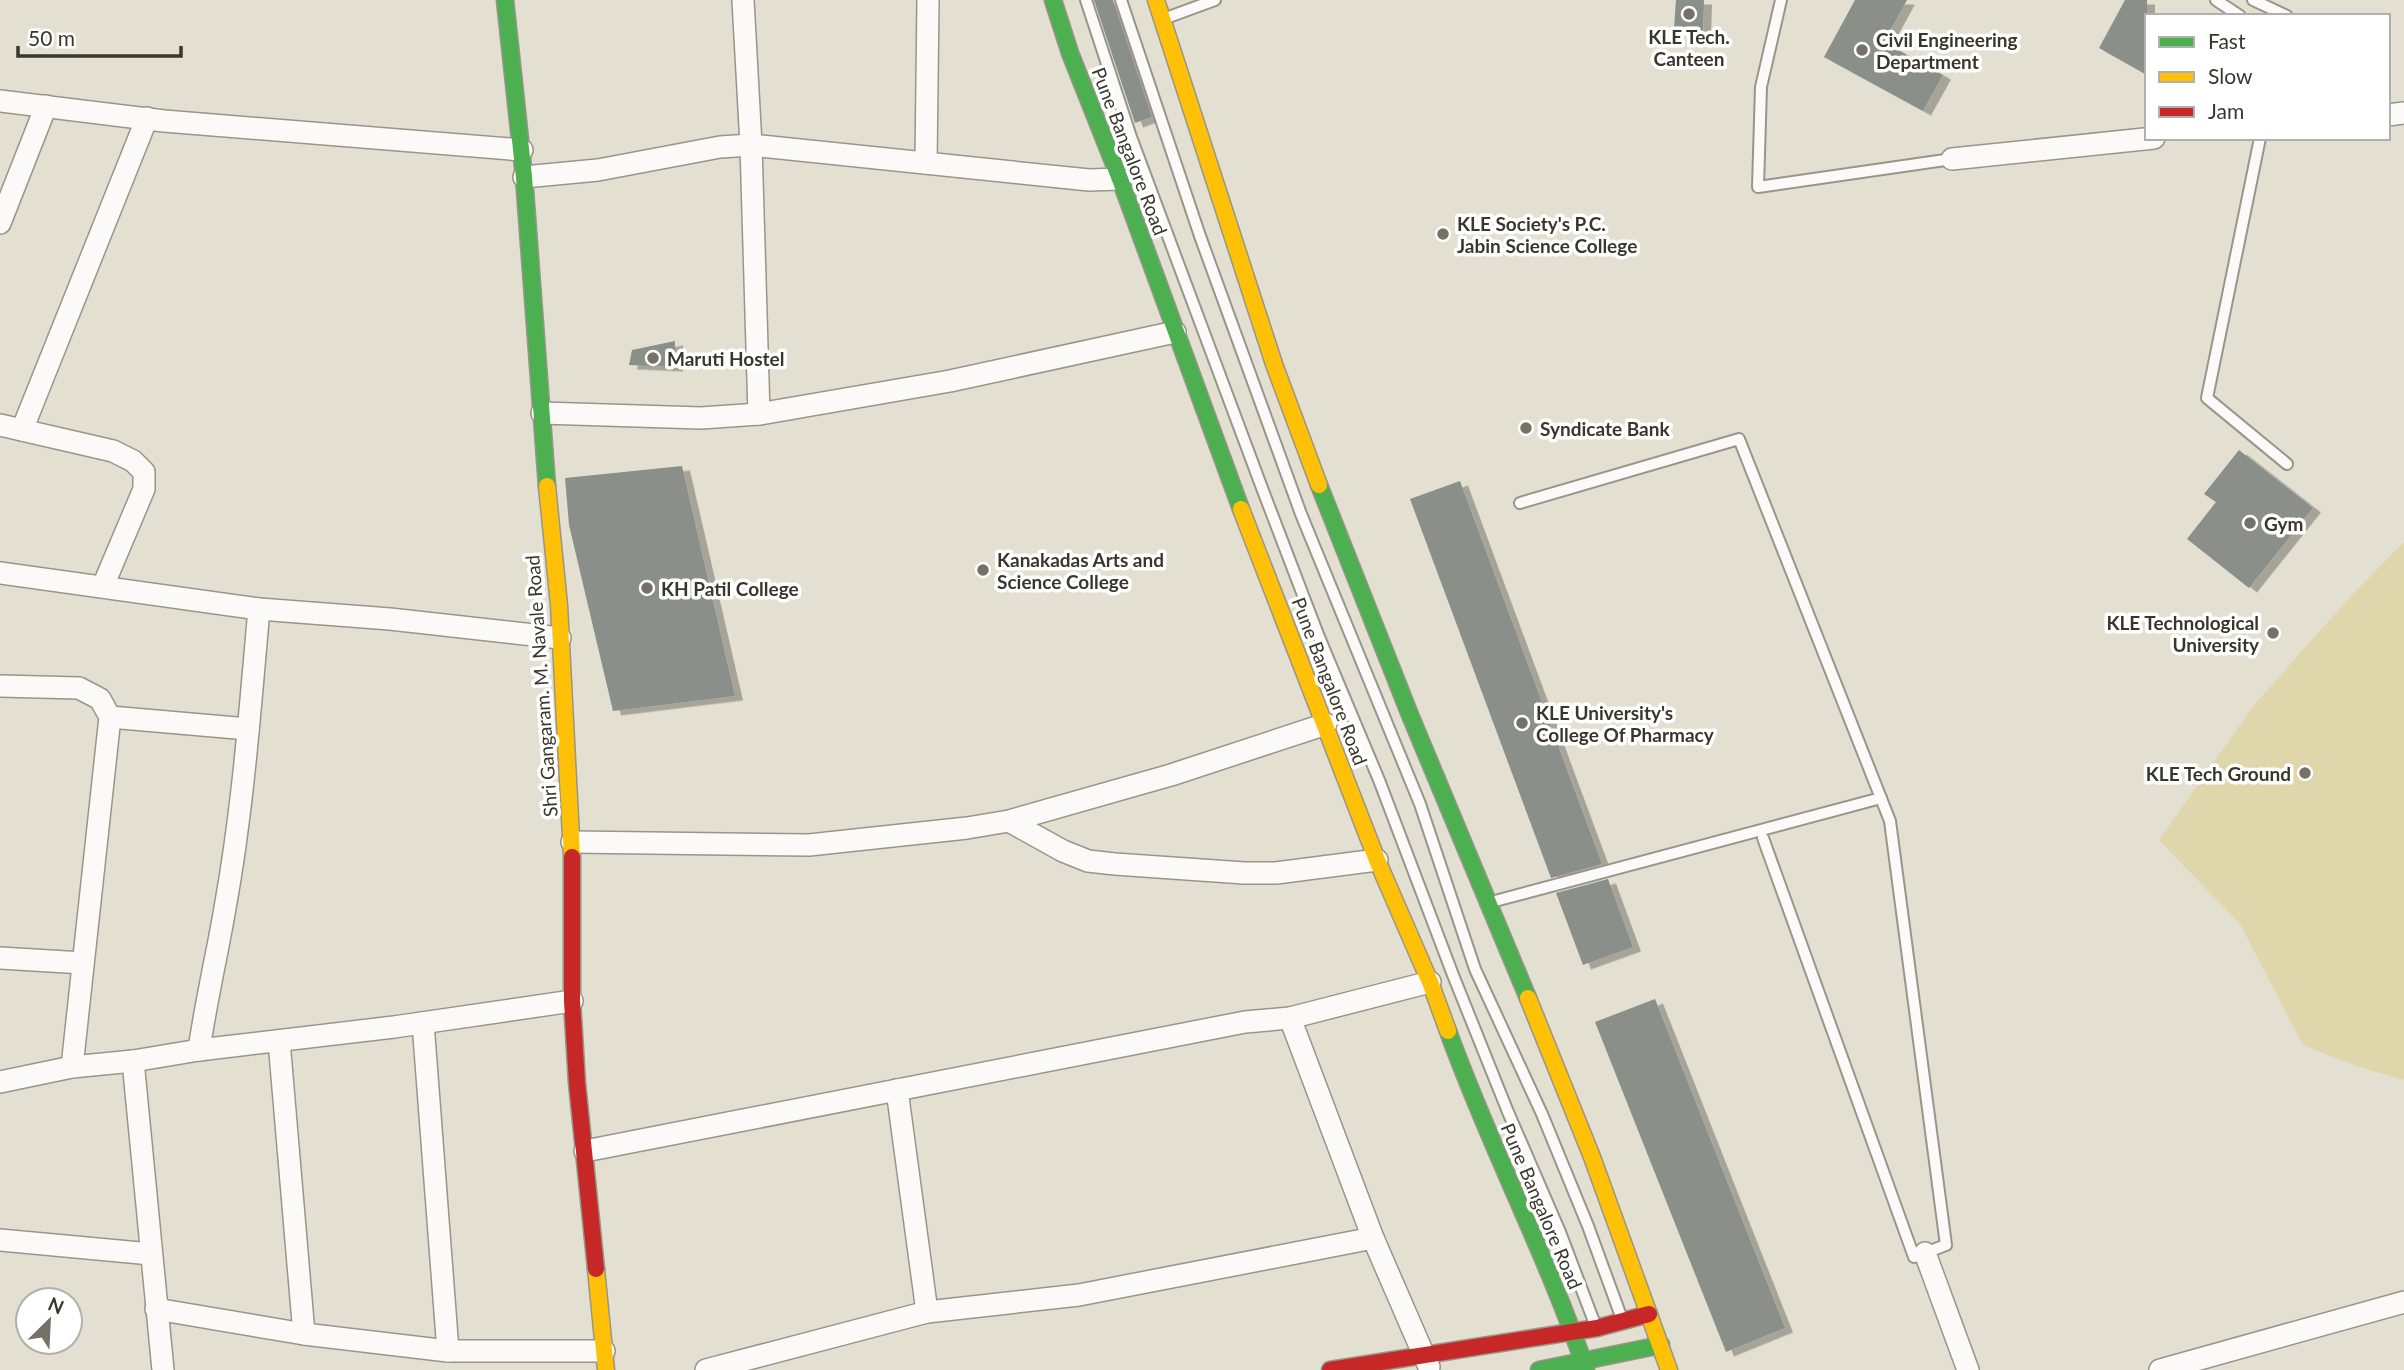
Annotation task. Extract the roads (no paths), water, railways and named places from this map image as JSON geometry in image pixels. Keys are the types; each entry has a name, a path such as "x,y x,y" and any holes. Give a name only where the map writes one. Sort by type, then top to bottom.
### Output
{"main road":[{"name":"Shri Gangaram. M. Navale Road","path":"505,0 522,150 551,533 559,605 572,842 572,1001 605,1360"},
{"name":"Pune Bangalore Road","path":"1053,0 1070,54 1120,179 1254,544 1377,860 1430,982 1493,1148 1573,1332 1584,1366"},
{"path":"1156,0 1273,364 1410,715 1490,903 1592,1157 1669,1370"},
{"path":"1330,1370 1426,1362 1573,1332 1604,1348 1630,1341 1649,1314"},
{"path":"1539,1370 1584,1366 1604,1348 1630,1341 1661,1345"}],"street":[{"path":"743,0 760,414"},
{"path":"926,163 928,0"},
{"path":"0,101 147,118 522,150"},
{"path":"0,222 46,106"},
{"path":"22,430 147,118"},
{"path":"1952,159 2145,139"},
{"path":"524,177 643,163 688,152 751,145 1089,180 1120,179"},
{"path":"542,414 701,418 760,414 950,381 1175,332"},
{"path":"0,425 113,451 133,461 144,472 144,489 103,586"},
{"path":"0,573 259,609 390,619 560,638"},
{"path":"199,1050 208,989 226,907 248,729 259,609"},
{"path":"0,687 79,688 100,699 110,718 72,1067"},
{"path":"110,718 248,729"},
{"path":"572,842 809,845 967,828 1009,821 1171,775 1325,724"},
{"path":"1009,821 1063,851 1088,861 1265,873 1377,860"},
{"path":"0,958 83,963"},
{"path":"585,1151 1245,1023 1290,1018 1430,982"},
{"path":"0,1082 72,1067 423,1023 572,1001"},
{"path":"1290,1018 1373,1238 1426,1362"},
{"path":"423,1023 448,1352"},
{"path":"279,1041 304,1334"},
{"path":"133,1061 163,1370"},
{"path":"897,1090 928,1312"},
{"path":"706,1370 928,1312 1079,1295 1373,1238"},
{"path":"0,1240 151,1254"},
{"path":"1925,1253 1968,1370"},
{"path":"2160,1370 2216,1361 2404,1302"},
{"path":"156,1309 304,1334 448,1352 605,1360"}],"lane":[{"path":"1086,0 1136,149 1266,501 1379,780 1508,1112 1560,1231 1604,1348"},
{"path":"1121,0 1205,249 1301,514 1420,804 1475,968 1542,1114 1588,1226 1630,1341"},
{"path":"1163,19 1215,0"},
{"path":"1781,0 1761,87 1758,187 1952,159"},
{"path":"2216,0 2237,14"},
{"path":"2253,0 2283,14"},
{"path":"2260,140 2207,398 2287,464"},
{"path":"1520,503 1739,439 1890,821 1946,1245 1914,1257 1763,838"},
{"path":"1490,903 1881,798"}],"place":[{"name":"KLE Tech. Canteen","path":"1689,14"},
{"name":"Civil Engineering Department","path":"1862,50"},
{"name":"KLE Society's P.C. Jabin Science College","path":"1443,234"},
{"name":"Maruti Hostel","path":"653,358"},
{"name":"Syndicate Bank","path":"1526,428"},
{"name":"Gym","path":"2250,523"},
{"name":"Kanakadas Arts and Science College","path":"983,570"},
{"name":"KH Patil College","path":"647,588"},
{"name":"KLE Technological University","path":"2273,633"},
{"name":"KLE University's College Of Pharmacy","path":"1522,723"},
{"name":"KLE Tech Ground","path":"2305,773"}]}
